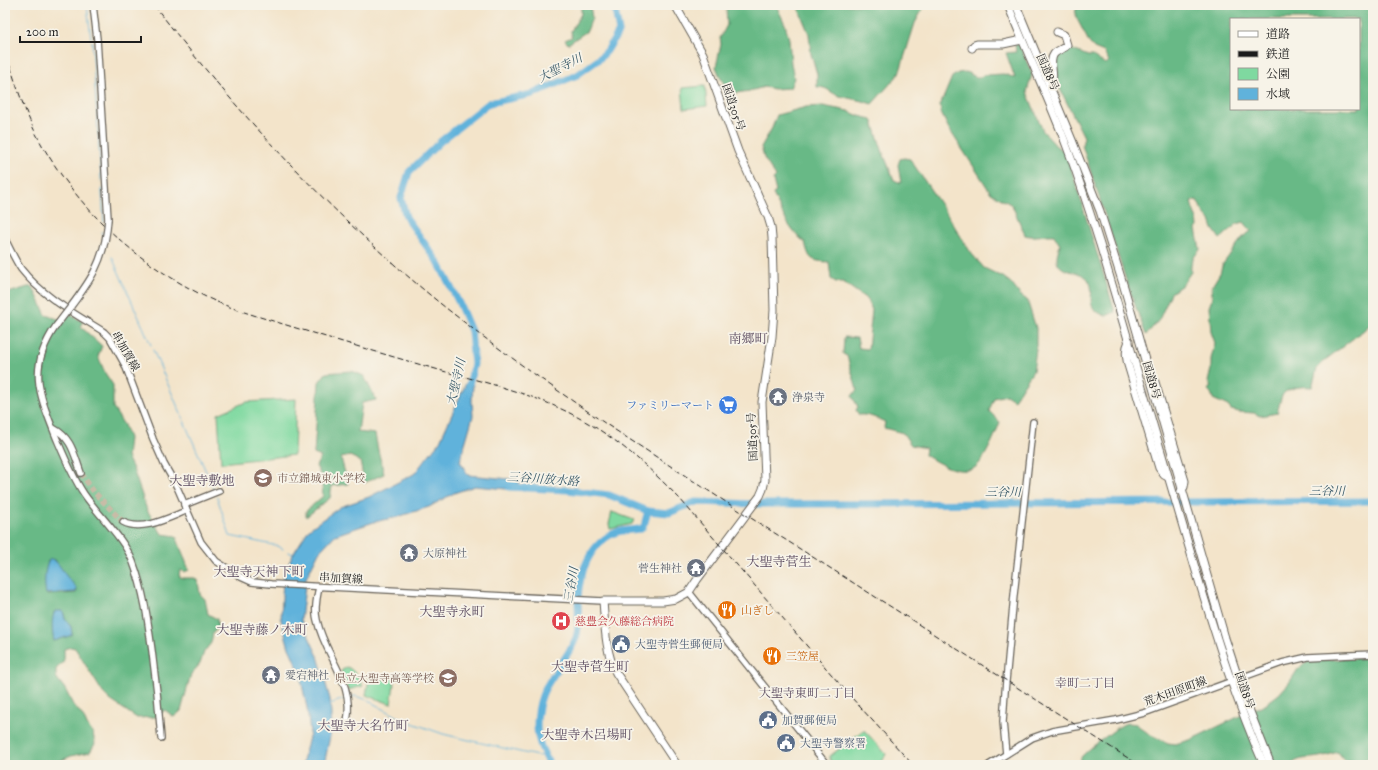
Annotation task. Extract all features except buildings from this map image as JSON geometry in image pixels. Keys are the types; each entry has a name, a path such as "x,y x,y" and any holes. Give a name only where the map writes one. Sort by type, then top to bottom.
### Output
{"highway":[{"name":"国道305号","path":"675,5 703,54 738,151 764,206 771,227 774,310 771,348 762,402 765,480 763,489 748,513 689,592"},
{"name":"国道8号","path":"1008,5 1043,86 1082,187 1129,340 1126,354 1128,365 1159,468 1164,475 1168,477 1230,681 1264,765"},
{"name":"国道8号","path":"1016,5 1100,211 1124,288 1130,294 1185,480 1182,491 1225,638 1238,678 1271,765"},
{"path":"1049,86 1053,79 1051,64 1053,56 1067,45 1064,34 1057,32"},
{"path":"972,48 974,45 978,44 1003,44 1022,40"},
{"path":"677,765 612,665 607,644 603,600 663,601 676,599 689,592"}],"street":[{"path":"93,5 97,39 108,219 106,240 96,270 82,293 49,337 43,349 38,373 41,400 70,470 79,485 124,545 133,562 142,595 149,634 159,706 161,738"},
{"name":"串加賀線","path":"5,239 20,266 38,287 55,302 104,332 110,338 128,373 153,439 201,542 216,561 246,580 274,584 603,600"},
{"path":"1006,754 1003,722 1005,692 1033,422"},
{"path":"53,428 61,432 69,443 81,473"},
{"path":"123,522 132,526 144,526 185,508 218,491"},
{"path":"318,586 316,618 345,686 348,704 347,722"},
{"path":"689,592 827,765"},
{"name":"荒木田原町線","path":"989,765 1032,738 1052,731 1137,715 1268,667 1308,657 1373,654"}],"green space":[{"path":"581,5 590,5 592,18 587,31 568,44 565,40 572,37 571,31 581,14"},
{"path":"726,5 776,5 785,24 789,39 794,78 790,88 774,89 764,87 736,93 728,90 716,67 721,44 720,38 727,25"},
{"path":"797,5 925,5 915,23 899,74 872,104 840,96 827,89 817,87 817,74 811,54 809,34"},
{"path":"1085,5 1373,5 1373,322 1324,361 1317,369 1312,387 1293,388 1283,394 1277,413 1260,416 1254,413 1231,410 1228,406 1213,399 1208,390 1211,386 1208,382 1215,343 1211,332 1209,307 1212,299 1212,286 1220,273 1223,264 1242,238 1251,231 1244,222 1237,224 1220,239 1197,200 1191,201 1198,224 1196,229 1200,250 1192,260 1191,272 1182,285 1171,293 1159,320 1146,335 1128,286 1082,145 1084,137 1055,79 1053,60 1056,54 1068,48 1088,56 1093,56 1106,64 1109,61 1104,52 1094,48 1090,44 1075,15 1076,9"},
{"path":"1015,44 1019,44 1032,74 1027,92 1043,131 1056,146 1066,152 1115,312 1106,316 1094,309 1091,300 1091,286 1086,277 1081,274 1065,270 1058,263 1057,256 1060,245 1054,235 1025,235 1012,205 991,193 949,129 941,113 940,106 952,77 958,73 966,72 976,77 1004,74 1015,78 1006,53 1016,52"},
{"path":"705,86 707,106 684,109 682,88"},
{"path":"823,106 848,111 859,116 872,119 894,180 901,183 898,165 900,159 910,159 971,253 984,268 1003,277 1011,283 1020,295 1027,300 1036,328 1036,350 1033,371 1014,400 1006,395 994,398 989,411 1000,422 985,456 976,467 972,469 960,470 941,464 925,455 926,448 911,445 903,433 884,428 885,422 869,416 859,415 856,410 858,407 852,396 857,390 847,356 843,354 844,337 857,338 859,348 868,349 872,310 868,300 843,282 836,282 831,279 829,262 818,261 812,258 808,253 805,242 794,233 782,214 773,194 776,192 773,180 776,177 764,158 761,147 772,128 777,115 806,107"},
{"path":"28,287 33,287 46,315 64,321 69,314 83,322 81,327 102,346 98,356 105,373 113,385 113,408 124,425 129,438 127,457 133,469 147,510 162,534 176,536 189,570 184,572 180,570 179,576 182,578 195,578 198,582 200,594 205,599 208,614 217,619 218,627 213,633 211,643 204,652 200,664 191,674 181,711 174,717 165,710 156,717 137,718 110,700 103,693 75,648 71,647 64,649 64,660 56,669 56,677 65,689 74,707 80,712 93,733 95,744 90,752 71,756 51,765 5,765 5,294","holes":["55,560 67,578 74,585 77,591 76,593 47,595 45,582 48,561","63,611 65,619 71,627 72,635 54,641 54,612"]},
{"path":"352,371 364,376 376,400 362,403 358,432 375,434 384,474 364,483 360,461 350,456 341,458 348,484 332,486 330,498 306,517 306,511 323,496 321,476 316,466 321,457 314,454 319,382 326,373"},
{"path":"296,399 294,455 221,463 218,414 246,402"},
{"path":"612,512 634,520 632,524 610,529 609,524"},
{"path":"1373,658 1373,756 1362,761 1345,761 1338,752 1321,757 1300,759 1291,765 1180,765 1174,762 1169,765 1077,765 1082,756 1092,747 1124,724 1136,724 1149,734 1168,743 1175,744 1190,740 1267,703 1279,694 1289,683 1298,669 1310,660"},
{"path":"347,667 355,673 363,686 348,690 341,671"},
{"path":"370,674 389,681 390,677 395,678 391,704 366,695"},
{"path":"862,731 865,731 886,754 881,764 835,765 830,760 830,756"}],"water":[{"path":"466,383 473,385 473,416 460,461 468,475 520,480 517,490 475,486 454,493 429,507 394,518 377,521 335,535 319,552 306,578 301,620 318,656 330,699 330,736 324,765 302,765 310,733 307,708 299,670 289,648 281,620 283,577 292,556 309,529 340,507 369,497 414,474 440,441"},
{"path":"52,559 57,563 75,586 77,589 76,592 46,594 45,572 49,560"},
{"path":"55,611 63,611 65,619 71,627 72,635 54,641 52,626"}],"waterway":[{"path":"87,5 91,38"},
{"name":"大聖寺川","path":"467,393 474,364 471,331 459,303 439,264 406,217 401,198 409,172 441,141 489,103 532,94 577,75 598,60 607,51 619,31 614,5"},
{"path":"92,41 104,222"},
{"path":"102,232 103,238"},
{"path":"112,257 151,345"},
{"path":"153,350 214,490"},
{"name":"三谷川","path":"509,487 568,490 609,495 648,511 669,513 695,502 758,504 853,504 1373,501"},
{"path":"217,497 230,536 278,546 283,549"},
{"name":"三谷川","path":"645,522 648,511"},
{"name":"三谷川","path":"550,765 542,750 539,740 537,726 538,710 545,688 567,655 576,638 579,589 584,569 593,551 608,537 617,532 641,529 643,527"},
{"path":"288,552 293,554"},
{"path":"351,697 355,696 365,699 404,720 443,734 537,756 545,755"},
{"path":"330,704 344,699"}],"tunnel":[{"path":"81,473 94,492 123,522"}],"railway":[{"path":"154,5 186,46 254,125 325,200 401,271 461,320 566,397 609,426 1139,765"},
{"path":"5,49 25,110 42,145 58,170 93,214 134,251 156,268 180,283 225,305 322,336 529,396 564,410 595,427 621,445 645,465 680,499 851,697 913,765"}],"place":[{"name":"浄泉寺","path":"778,397"},
{"name":"ファミリーマート","path":"728,405"},
{"name":"市立錦城東小学校","path":"263,478"},
{"name":"大原神社","path":"409,553"},
{"name":"菅生神社","path":"696,568"},
{"name":"山ぎし","path":"727,610"},
{"name":"慈豊会久藤総合病院","path":"561,621"},
{"name":"大聖寺菅生郵便局","path":"621,644"},
{"name":"三笠屋","path":"772,656"},
{"name":"愛宕神社","path":"271,675"},
{"name":"県立大聖寺高等学校","path":"448,678"},
{"name":"加賀郵便局","path":"768,720"},
{"name":"大聖寺警察署","path":"786,743"}],"district":[{"name":"南郷町","path":"748,338"},
{"name":"大聖寺敷地","path":"202,480"},
{"name":"大聖寺菅生","path":"779,561"},
{"name":"大聖寺天神下町","path":"259,571"},
{"name":"大聖寺永町","path":"452,611"},
{"name":"大聖寺藤ノ木町","path":"262,629"},
{"name":"大聖寺菅生町","path":"590,666"},
{"name":"幸町二丁目","path":"1085,683"},
{"name":"大聖寺東町二丁目","path":"807,693"},
{"name":"大聖寺大名竹町","path":"363,725"},
{"name":"大聖寺木呂場町","path":"587,734"}],"water label":[{"name":"三谷川放水路","path":"543,479"}]}
